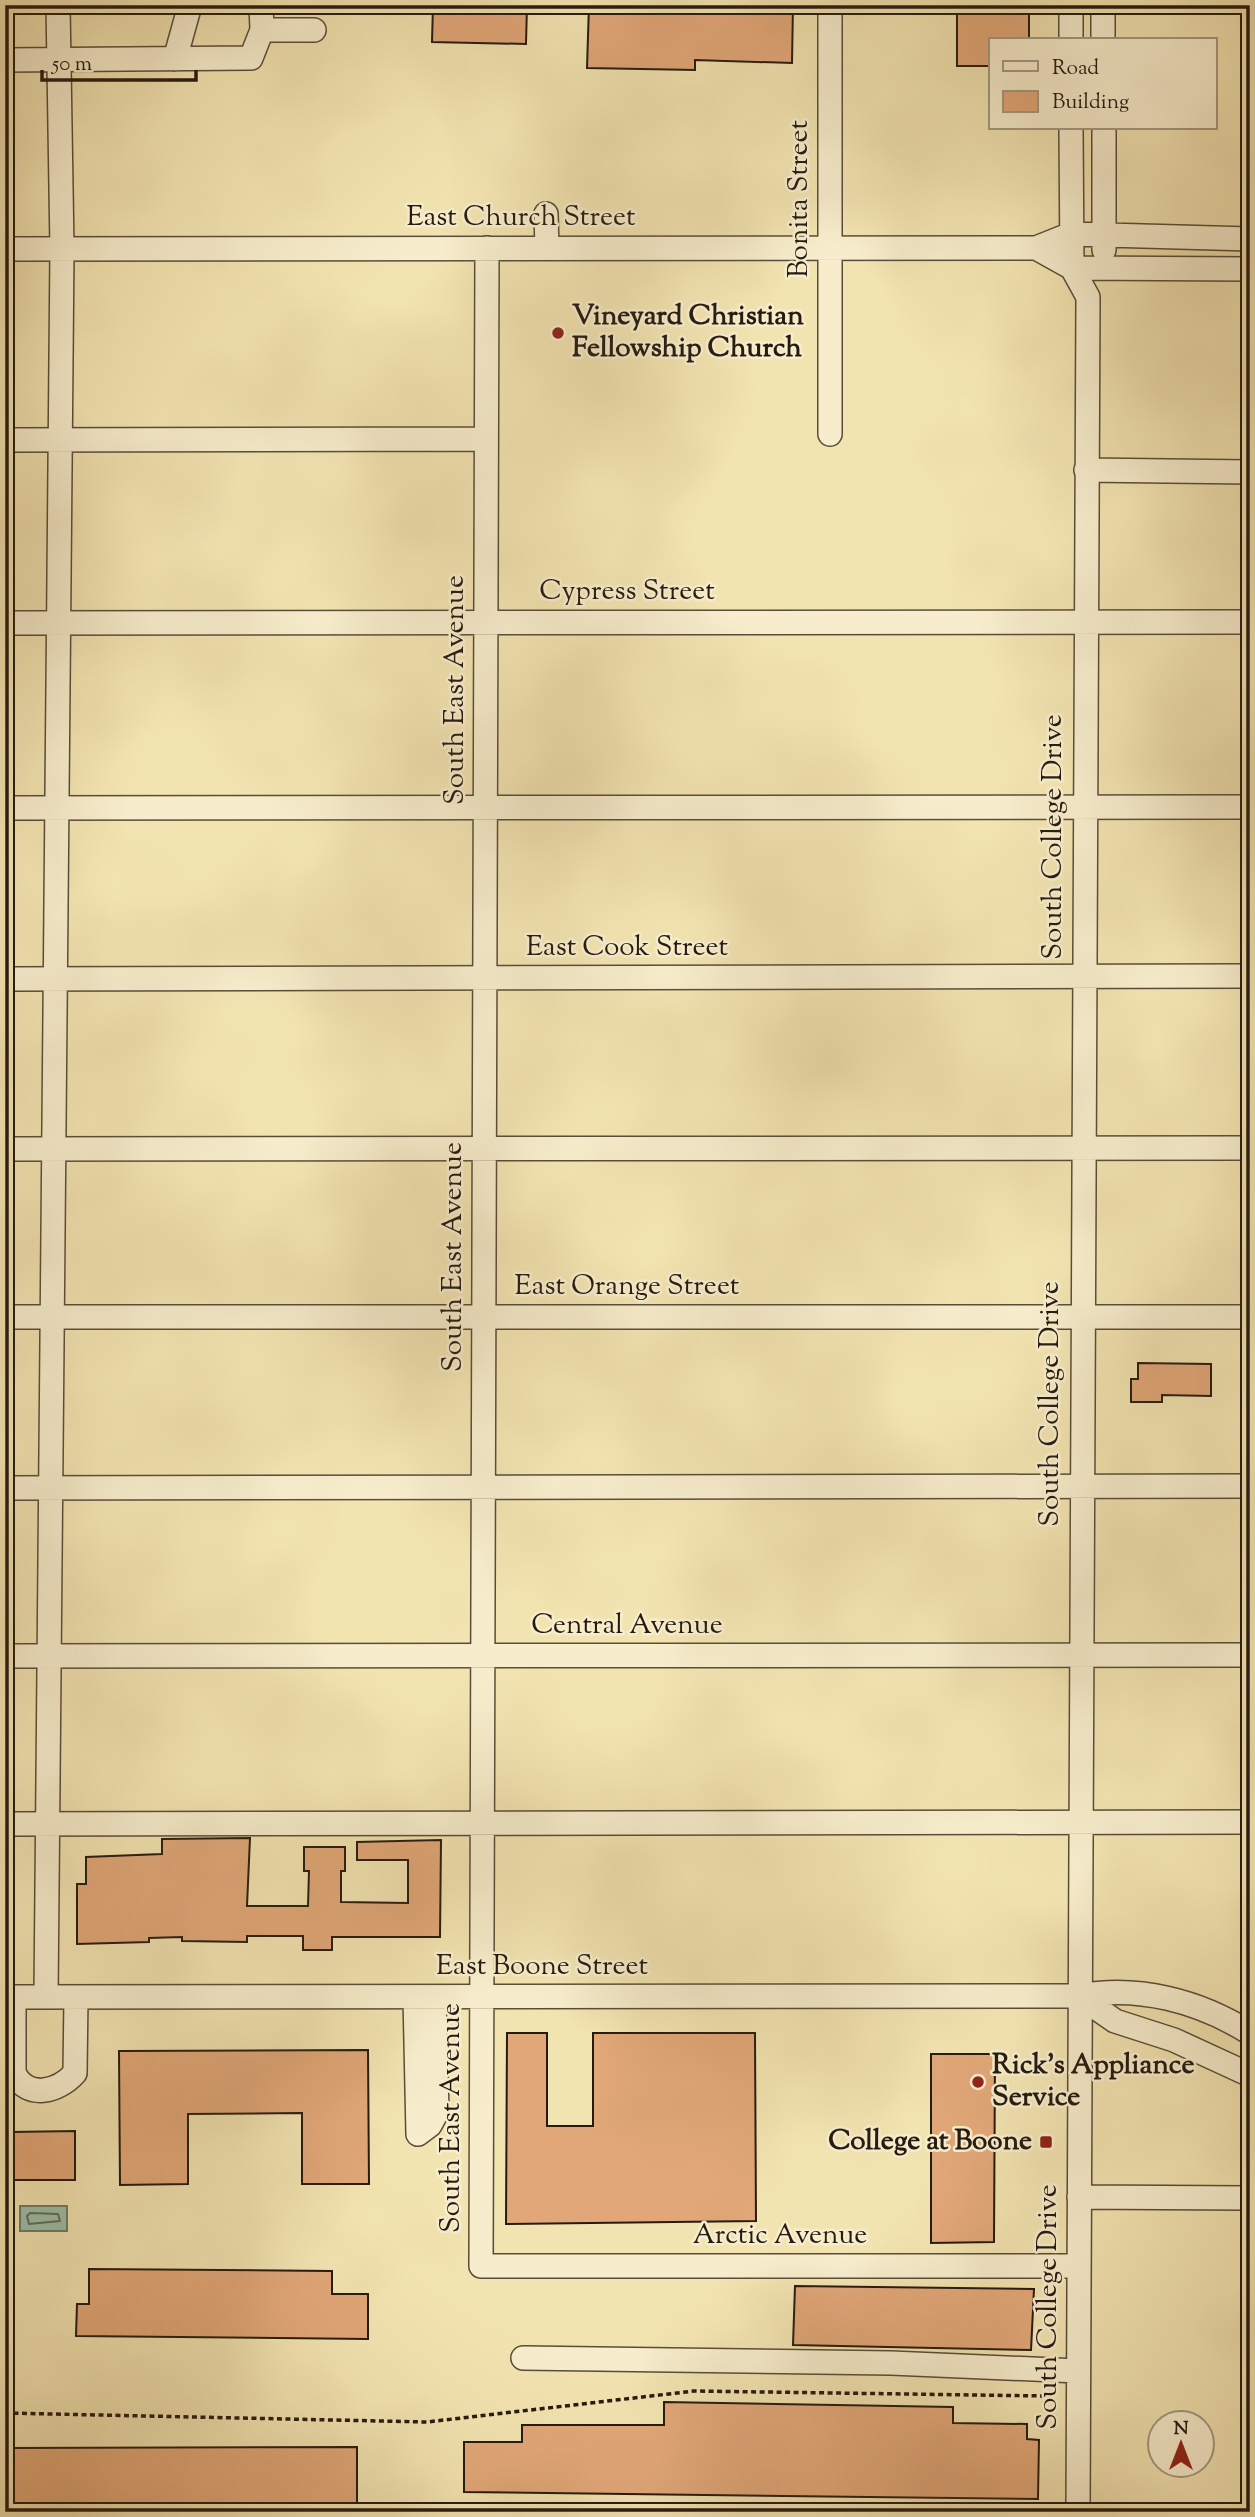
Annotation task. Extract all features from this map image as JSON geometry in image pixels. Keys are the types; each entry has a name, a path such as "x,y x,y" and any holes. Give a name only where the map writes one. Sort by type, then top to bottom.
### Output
{"street":[{"path":"46,1997 62,249 58,5"},
{"path":"175,59 190,5"},
{"path":"5,60 251,58 262,30 261,5"},
{"name":"Bonita Street","path":"830,5 830,434"},
{"path":"1071,5 1071,38"},
{"path":"1103,5 1103,38"},
{"path":"262,30 314,30"},
{"name":"South College Drive","path":"1071,130 1072,268 1088,297"},
{"name":"South College Drive","path":"1078,2512 1084,622 1088,297 1104,268 1104,130"},
{"path":"546,214 547,248"},
{"path":"1036,248 1071,234 1250,239"},
{"name":"South East Avenue","path":"481,2266 487,248"},
{"path":"1036,248 1072,268 1250,269"},
{"name":"East Church Street","path":"5,249 1036,248"},
{"path":"5,440 486,439"},
{"path":"1087,470 1250,472"},
{"name":"Cypress Street","path":"5,623 1250,622"},
{"path":"5,807 1250,807"},
{"name":"East Cook Street","path":"5,979 1250,976"},
{"path":"5,1149 1250,1148"},
{"name":"East Orange Street","path":"5,1317 1250,1317"},
{"path":"5,1488 1250,1486"},
{"name":"Central Avenue","path":"5,1656 1250,1655"},
{"path":"5,1824 1250,1822"},
{"name":"East Boone Street","path":"10,1997 1079,1996 1110,1990 1154,1995 1187,2004 1249,2030"},
{"path":"1079,1996 1115,2021 1174,2040 1250,2075"},
{"path":"10,1997 14,2073 19,2084 31,2090 51,2090 65,2085 75,2073 76,1997"},
{"path":"425,1997 426,2084"},
{"path":"1079,2197 1246,2197"},
{"name":"Arctic Avenue","path":"481,2266 1078,2266"},
{"path":"523,2358 891,2363 1078,2371"}],"path":[{"path":"5,2413 427,2422 694,2390 1046,2396"}],"water":[{"path":"20,2206 67,2206 67,2231 20,2231"}],"building":[{"path":"433,5 527,5 526,44 432,42"},
{"path":"589,5 793,5 792,63 695,60 695,70 587,68"},
{"path":"957,5 1029,5 1029,38 989,38 989,66 957,66"},
{"path":"1138,1363 1211,1364 1211,1396 1162,1395 1162,1402 1131,1402 1131,1379 1138,1379"},
{"path":"250,1838 247,1906 308,1906 309,1871 304,1871 304,1847 345,1847 345,1871 341,1871 341,1902 408,1903 408,1860 357,1860 357,1842 441,1840 440,1937 332,1937 332,1950 303,1950 303,1936 247,1936 247,1942 182,1941 182,1937 149,1938 149,1942 77,1944 77,1884 86,1884 86,1857 162,1854 162,1839"},
{"path":"507,2033 547,2033 547,2126 593,2126 593,2033 755,2033 756,2221 506,2224"},
{"path":"368,2050 369,2184 302,2184 302,2113 188,2114 188,2184 120,2185 119,2051"},
{"path":"931,2054 995,2054 994,2242 931,2243"},
{"path":"75,2131 75,2180 13,2180 12,2132"},
{"path":"89,2269 332,2271 332,2294 368,2294 368,2339 76,2336 77,2304 89,2304"},
{"path":"795,2286 1034,2289 1031,2350 793,2345"},
{"path":"664,2402 953,2407 953,2423 1027,2424 1027,2439 1039,2440 1038,2499 464,2492 464,2442 522,2442 522,2425 664,2425"},
{"path":"357,2447 357,2512 5,2512 5,2448"}],"place":[{"name":"Vineyard Christian Fellowship Church","path":"558,333"},
{"name":"Rick's Appliance Service","path":"978,2082"},
{"name":"College at Boone","path":"1046,2142"}]}
